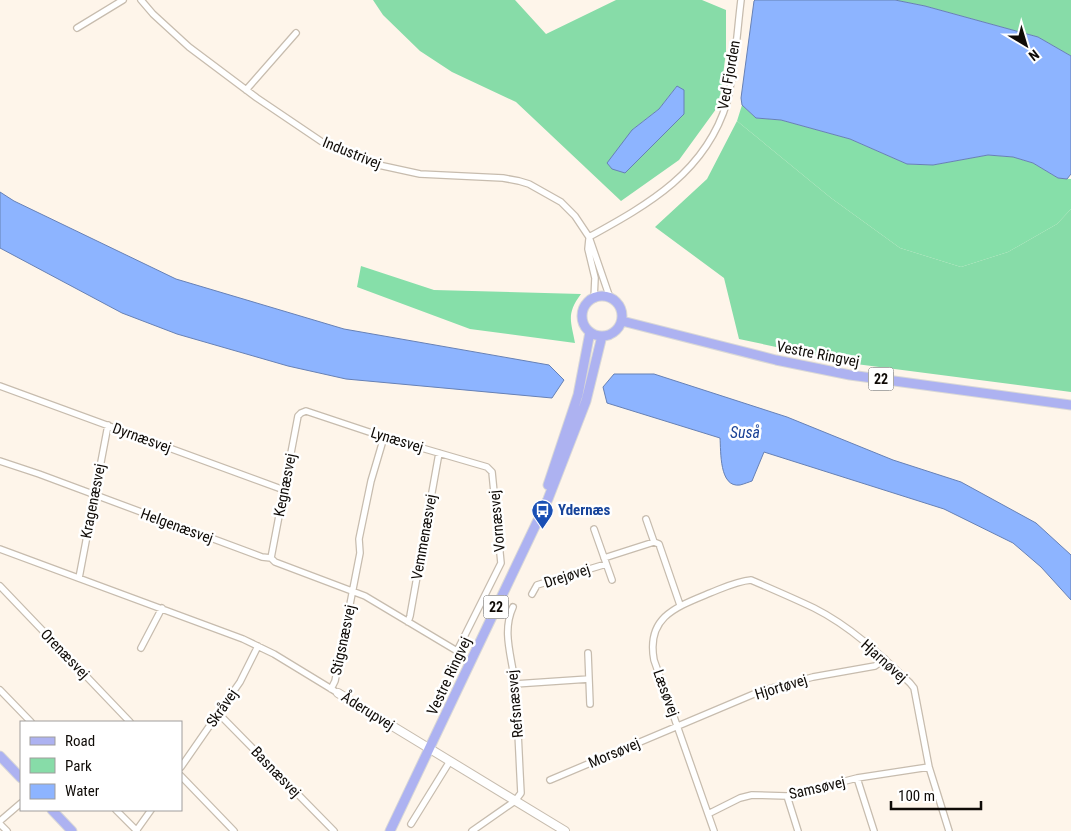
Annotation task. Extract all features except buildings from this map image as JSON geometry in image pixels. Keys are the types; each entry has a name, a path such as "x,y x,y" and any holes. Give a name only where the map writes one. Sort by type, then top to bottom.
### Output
{"main road":[{"path":"590,332 602,336 612,334 622,321 619,305 610,298 594,299"},
{"name":"22","path":"590,332 583,321 583,315 584,308 594,299"},
{"name":"Vestre Ringvej","path":"622,321 776,360 850,375 1071,404"},
{"name":"Vestre Ringvej","path":"532,532 564,442 578,395 590,332"},
{"name":"Vestre Ringvej","path":"390,831 552,492 586,401 602,336"},
{"path":"0,756 20,777"},
{"path":"53,811 72,831"}],"street":[{"path":"77,28 123,0"},
{"name":"Industrivej","path":"141,0 153,14 189,47 246,90 328,146 374,164 420,174 503,178 529,184 561,202 575,216 590,237 610,298"},
{"name":"Ved Fjorden","path":"590,237 640,209 662,193 699,156 712,136 726,102 730,86 741,0"},
{"path":"246,90 296,33"},
{"path":"590,237 588,249 595,278 594,299"},
{"name":"Dyrnæsvej","path":"0,386 284,490"},
{"name":"Lynæsvej","path":"301,413 306,411 384,437 487,467 492,472"},
{"name":"Kegnæsvej","path":"272,558 298,416 301,413"},
{"name":"Kragenæsvej","path":"79,578 108,425"},
{"path":"354,590 360,553 359,539 371,481 384,437"},
{"name":"Vemmenæsvej","path":"408,622 439,453"},
{"name":"Helgenæsvej","path":"0,461 262,557 272,558 275,562 354,590 457,651"},
{"name":"Vornæsvej","path":"457,651 501,563 492,472"},
{"path":"646,519 654,542 659,544 680,605"},
{"name":"Drejøvej","path":"594,529 612,580"},
{"name":"Drejøvej","path":"532,594 537,585 654,542"},
{"name":"Åderupvej","path":"0,549 162,608 258,646 450,761 559,830"},
{"name":"Hjarnøvej","path":"722,589 751,580 815,608 876,650 914,688 928,767 948,831"},
{"name":"Orenæsvej","path":"0,586 129,721"},
{"name":"Læsøvej","path":"714,831 652,650 655,634 662,619 670,611 680,605 722,589"},
{"name":"Stigsnæsvej","path":"335,691 335,682 354,590"},
{"name":"Refsnæsvej","path":"513,607 508,621 507,632 515,684 521,794 515,801"},
{"path":"142,648 162,608"},
{"name":"Skråvej","path":"182,766 240,682 258,646"},
{"path":"588,654 590,704"},
{"name":"Hjortøvej","path":"678,726 773,687 813,677 875,666 885,659"},
{"path":"515,684 589,679"},
{"path":"0,690 30,721"},
{"name":"Basnæsvej","path":"218,713 334,831"},
{"name":"Morsøvej","path":"550,780 678,726"},
{"path":"411,824 450,761"},
{"name":"Samsøvej","path":"708,814 740,798 787,796 857,778 928,767"},
{"path":"182,777 234,831"},
{"path":"857,778 874,831"},
{"path":"787,796 798,831"},
{"path":"472,831 515,801"},
{"path":"7,831 0,823 20,804"},
{"path":"117,811 137,831 150,811"}],"green space":[{"path":"373,0 515,0 546,34 616,0 702,0 726,10 726,52 719,105 679,160 621,201 516,102 452,72 420,51 383,15","holes":["677,86 684,114 632,130 659,109"]},
{"path":"895,0 1071,0 1071,56 1038,37 925,6"},
{"path":"742,105 756,118 781,120 850,139 907,164 933,165 988,155 1013,157 1033,163 1058,178 1071,179 1071,209 1057,224 1008,252 961,267 900,248 831,198 737,121"},
{"path":"737,121 831,198 900,248 961,267 1008,252 1057,224 1071,209 1071,392 856,364 739,339 724,278 655,227 707,179"},
{"path":"361,266 434,290 581,294 571,312 575,343 470,329 357,287"}],"water":[{"path":"755,0 895,0 925,6 1038,37 1071,56 1071,174 1067,179 1058,178 1033,163 1013,157 988,155 933,165 907,164 850,139 781,120 756,118 742,105 741,98"},
{"path":"677,86 684,90 684,114 625,173 612,169 607,163 632,130 659,109"},
{"path":"0,192 14,201 176,279 344,329 549,365 564,380 552,398 346,379 288,366 177,334 122,313 0,248"},
{"name":"Suså","path":"614,374 654,374 787,417 893,460 961,482 1036,523 1071,555 1071,600 1041,567 1013,543 944,509 764,452 752,481 740,485 733,484 728,481 722,468 720,438 607,403 603,387"}],"place":[{"name":"Ydernæs","path":"542,529"}]}
